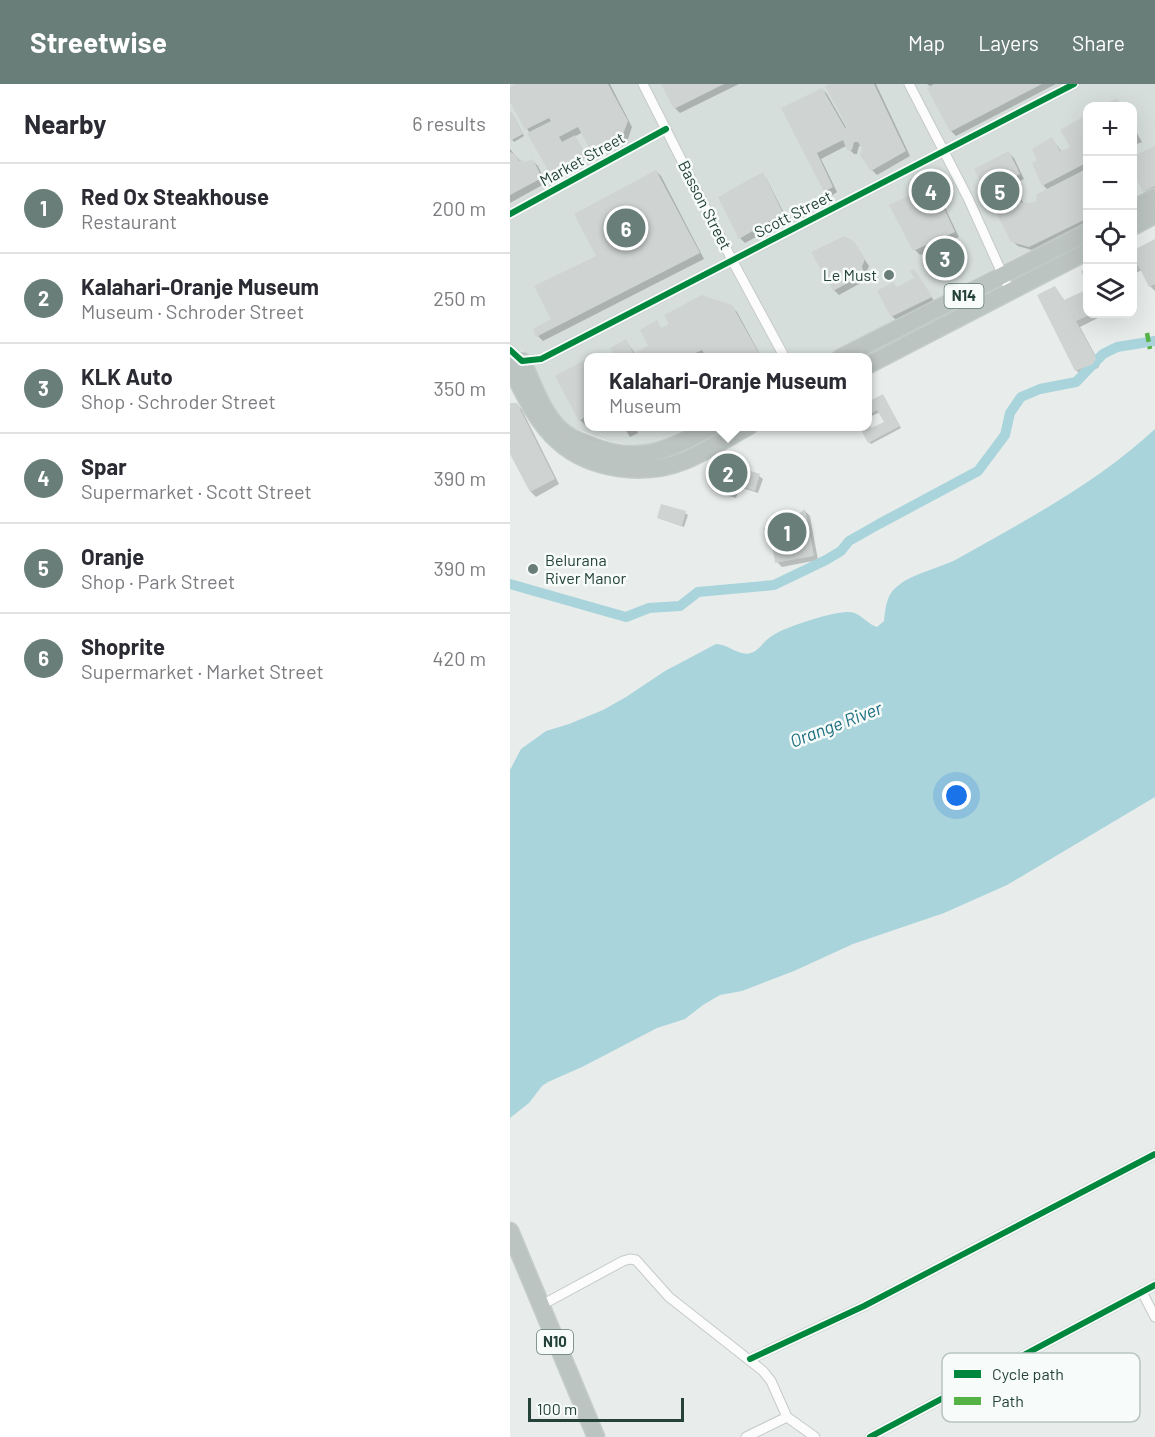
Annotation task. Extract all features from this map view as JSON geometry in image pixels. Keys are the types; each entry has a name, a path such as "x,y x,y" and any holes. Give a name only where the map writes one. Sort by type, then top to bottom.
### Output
{"highway":[{"path":"1137,206 1155,197"},
{"path":"1137,224 1155,215"},
{"name":"N14","path":"872,362 1007,284 1083,235"},
{"name":"N14","path":"849,353 1083,252"},
{"path":"515,369 561,430 580,442 611,452 636,455 660,452 678,446 704,431"},
{"path":"515,369 534,410 556,440 569,450 595,462 647,469 665,467 685,461 740,431"},
{"name":"N10","path":"513,1238 596,1437"}],"street":[{"name":"Basson Street","path":"643,84 732,260 783,353"},
{"path":"909,84 945,151 1007,284"},
{"name":"Scott Street","path":"515,369 541,359 1074,84"},
{"name":"Market Street","path":"510,214 666,129"},
{"name":"Scott Street","path":"515,369 541,359"},
{"path":"750,1359 864,1306 1155,1154"},
{"path":"540,1306 623,1261 634,1259 669,1297 750,1359 771,1381 787,1417 815,1437"},
{"path":"1028,1353 1155,1285"},
{"path":"1142,1292 1155,1317"},
{"path":"870,1437 942,1399"},
{"path":"746,1437 787,1417"}],"shaded area":[{"path":"510,84 1155,84 1155,186 1137,195 1137,102 1083,102 1083,223 831,353 584,353 584,431 682,431 657,443 643,446 611,442 571,427 559,416 523,350 510,356"}],"water":[{"name":"Orange River","path":"1155,429 1155,797 1007,885 944,913 853,944 794,971 742,991 720,995 685,1019 657,1028 548,1082 529,1103 510,1118 510,770 521,749 546,731 603,710 665,671 716,644 743,653 751,653 775,634 795,625 842,612 857,614 877,627 884,621 889,597 899,585 957,559 1060,500 1109,467"}],"building":[{"path":"516,84 608,84 628,121 623,134 591,151 578,127 559,137 562,142 575,135 585,153 549,172 527,133 551,121 549,118 525,130 510,102 510,87"},
{"path":"661,84 724,84 674,109"},
{"path":"829,84 874,84 906,151 871,171 860,155 862,149 858,142 854,142 852,150 847,150 843,140 817,153 833,187 824,192 781,108 822,88 845,128 847,127 825,86"},
{"path":"934,84 1042,84 950,132 927,88"},
{"path":"512,112 523,134 510,141 510,113"},
{"path":"1083,117 1083,165 1042,186 1032,163 1037,160 1032,149 1052,137 1060,151 1070,147 1060,130"},
{"path":"1155,146 1155,186 1143,192 1137,180 1137,155"},
{"path":"1009,151 1020,174 1010,179 1022,203 1036,202 1037,194 1083,171 1083,220 1029,247 1011,242 974,169"},
{"path":"510,152 515,154 519,161 533,159 542,178 510,195"},
{"path":"656,170 700,253 536,337 533,329 551,319 534,286 596,256 574,214"},
{"path":"763,172 783,213 739,239 718,197"},
{"path":"933,184 955,232 913,251 889,205"},
{"path":"844,236 854,241 865,259 862,267 864,274 833,291 811,252"},
{"path":"1155,239 1155,284 1149,287 1137,266 1137,248"},
{"path":"914,269 932,297 891,317 877,291 893,282 897,287 914,278 910,271"},
{"path":"1055,286 1064,300 1083,291 1083,318 1076,321 1096,358 1093,364 1075,371 1037,295"},
{"path":"702,295 732,305 759,353 704,353 702,350 696,353 636,353 648,346 640,330 657,320 661,328 669,324 664,315"},
{"path":"626,339 633,353 613,353 610,348"},
{"path":"584,360 584,418 579,421 555,376"},
{"path":"883,394 900,426 868,443 862,431 872,431 872,428 884,422 877,410 872,413 872,400"},
{"path":"510,403 517,403 555,479 530,492 510,454"},
{"path":"728,456 743,461 741,468 760,474 755,491 736,485 733,495 717,490 719,483 707,479 712,465 724,469"},
{"path":"661,504 686,511 682,526 657,518"},
{"path":"805,509 814,556 775,563 771,537 766,538 764,528 779,525 778,518 797,515"}],"waterway":[{"path":"510,584 626,617 649,608 680,606 698,592 774,585 826,560 841,551 849,541 978,471 1005,435 1010,413 1021,397 1040,389 1076,382 1103,354 1117,347 1155,341"}],"marked path":[{"path":"1147,333 1150,349"}],"cycle path":[{"path":"510,350 522,361 541,359 1074,84"},
{"path":"510,214 666,129"},
{"path":"750,1359 864,1306 1155,1154"},
{"path":"1028,1353 1155,1285"},
{"path":"870,1437 942,1399"}],"place":[{"name":"Spar","path":"931,191"},
{"name":"Oranje","path":"1000,191"},
{"name":"Shoprite","path":"626,228"},
{"name":"KLK Auto","path":"945,258"},
{"name":"Le Must","path":"889,275"},
{"name":"Kalahari-Oranje Museum","path":"728,473"},
{"name":"Red Ox Steakhouse","path":"787,532"},
{"name":"Belurana River Manor","path":"533,569"}]}
